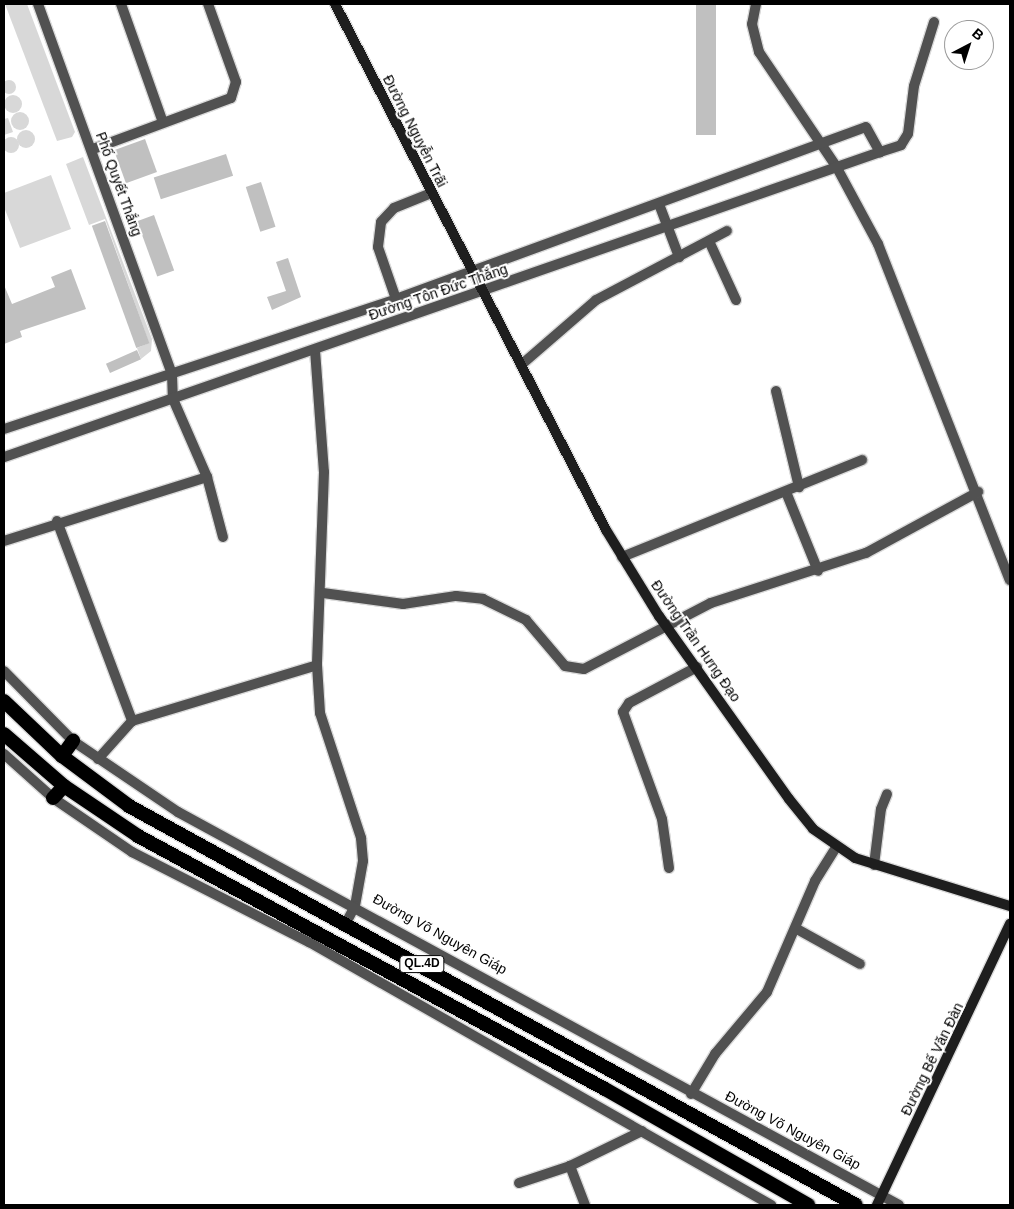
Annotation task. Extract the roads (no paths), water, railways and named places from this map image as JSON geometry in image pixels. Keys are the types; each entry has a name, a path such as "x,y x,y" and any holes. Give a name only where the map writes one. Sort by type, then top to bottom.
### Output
{"highway":[{"name":"QL.4D","path":"4,701 62,756 130,806 856,1205"},
{"name":"QL.4D","path":"4,734 64,786 138,836 605,1089 808,1205"},
{"path":"62,756 74,741"},
{"path":"53,798 64,786"}],"main road":[{"name":"Đường Nguyễn Trãi","path":"335,4 471,270"},
{"name":"Đường Trần Hưng Đạo","path":"471,270 622,557 666,626 697,667 789,799 836,847 874,865 1010,906"},
{"name":"Đường Bế Văn Đàn","path":"879,1200 1010,924"}],"street":[{"name":"Phố Quyết Thắng","path":"38,4 93,148 172,374 172,399"},
{"path":"121,4 162,120"},
{"path":"93,148 162,120 219,104 235,92 236,82 208,4"},
{"path":"756,4 752,24 759,52 836,166 886,262 978,492 1010,580"},
{"name":"Đường Tôn Đức Thắng","path":"4,457 483,292 667,224 901,145 908,134 914,86 934,22"},
{"name":"Đường Tôn Đức Thắng","path":"4,429 396,299 866,127 880,152"},
{"path":"396,299 381,261 378,230 394,208 431,194"},
{"path":"659,204 679,257"},
{"path":"521,365 596,300 727,232"},
{"path":"709,241 736,300"},
{"path":"315,350 324,463 323,593 317,665 325,737 361,838 364,861 355,906 346,923"},
{"path":"776,391 799,487"},
{"path":"172,399 207,477 223,537"},
{"path":"622,557 862,460"},
{"path":"4,541 57,521 207,477"},
{"path":"786,492 818,571"},
{"path":"323,593 403,604 456,596 483,599 526,620 565,666 574,670 584,669 711,603 818,571 866,553 978,492"},
{"path":"57,521 132,721"},
{"path":"98,759 132,721 317,665"},
{"path":"669,868 662,819 623,712 629,703 697,667"},
{"name":"Đường Võ Nguyên Giáp","path":"4,670 74,741 178,812 355,906 879,1200 899,1205"},
{"path":"4,754 53,798 132,852 309,942 511,1061 642,1131 771,1205"},
{"path":"874,865 880,809 887,794"},
{"path":"691,1094 715,1054 767,992 797,929 815,881 836,847"},
{"path":"797,929 860,964"},
{"path":"519,1183 570,1166 642,1131"},
{"path":"570,1166 585,1205"}]}
